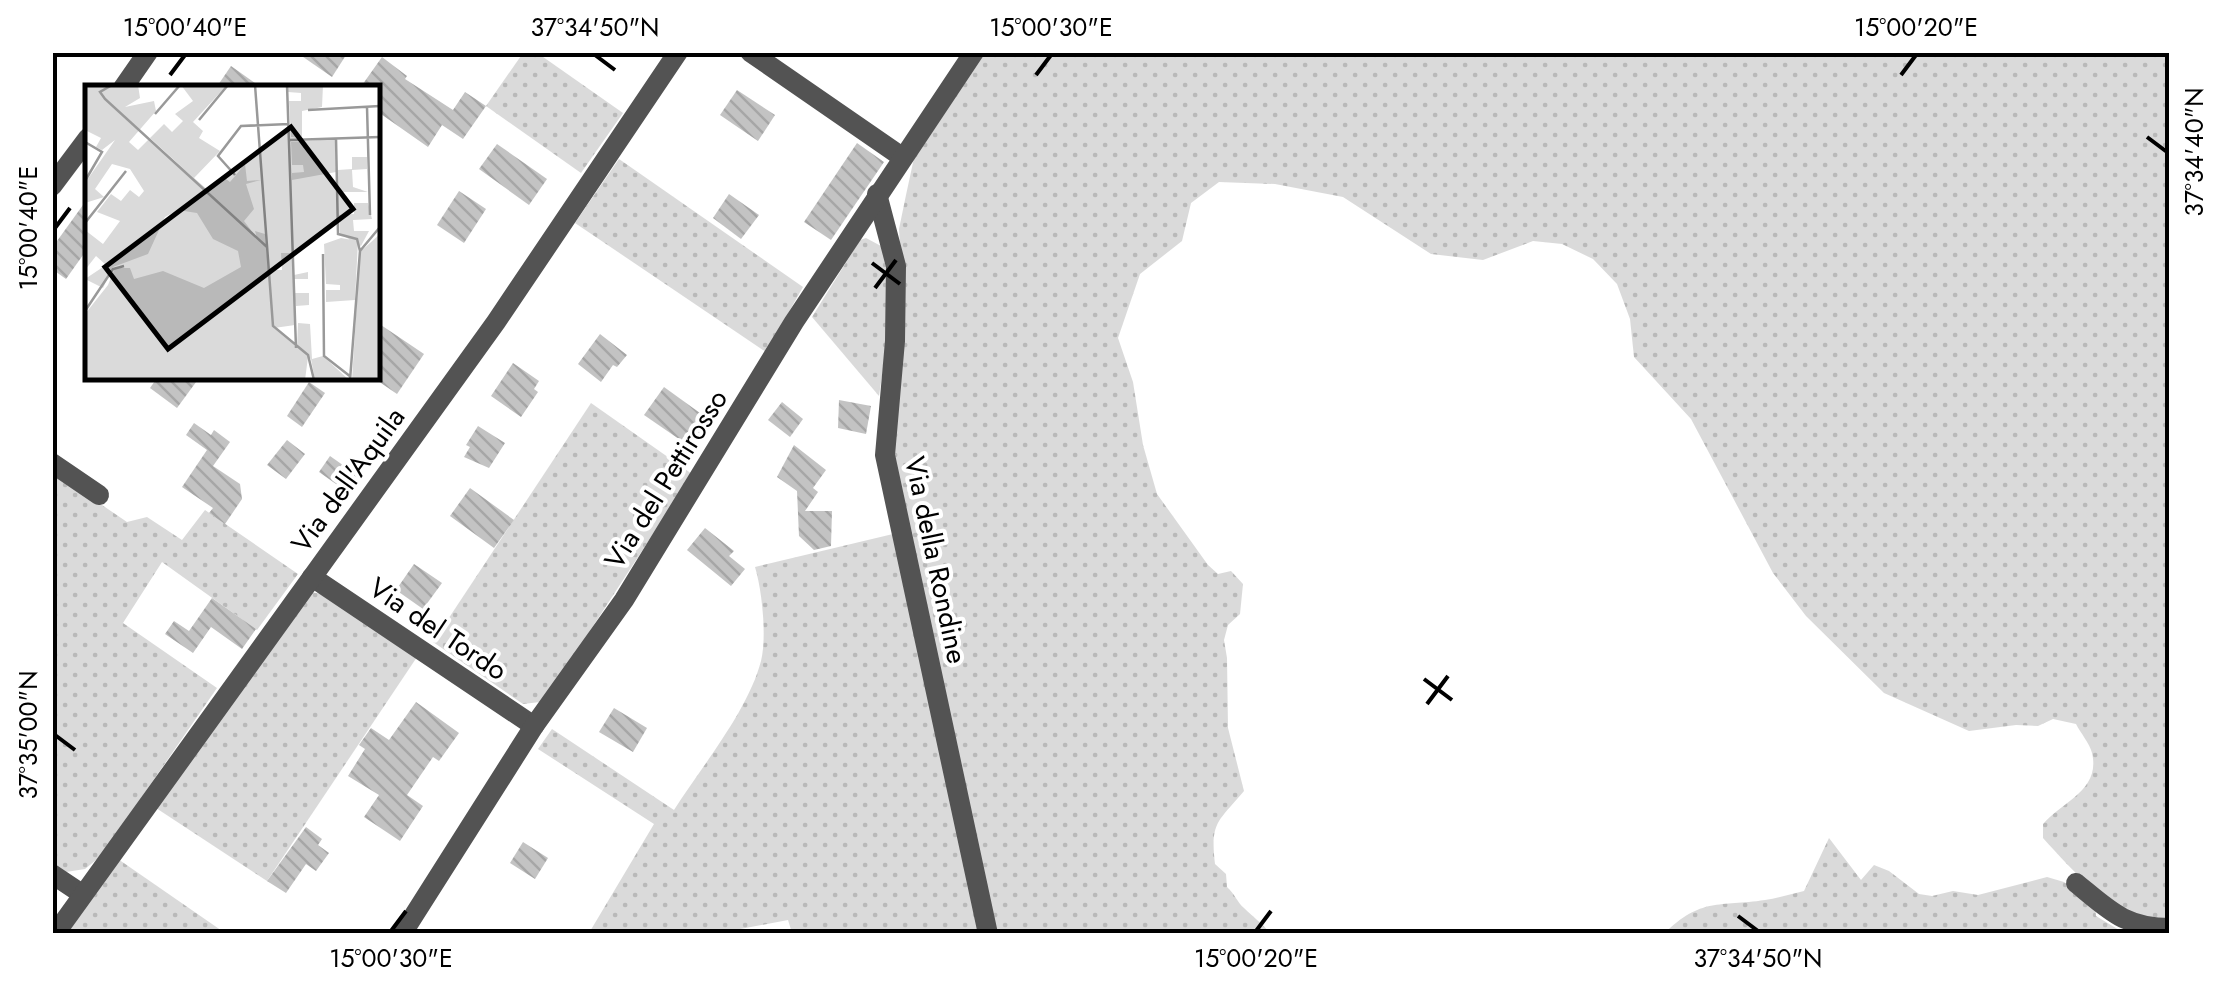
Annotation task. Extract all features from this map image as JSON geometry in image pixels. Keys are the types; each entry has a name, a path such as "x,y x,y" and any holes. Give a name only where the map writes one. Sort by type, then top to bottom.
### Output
{"street":[{"path":"125,85 148,52"},
{"name":"Via dell'Aquila","path":"55,934 496,322 678,52"},
{"path":"750,52 902,157"},
{"name":"Via del Pettirosso","path":"402,934 534,726 624,600 794,322 974,52"},
{"path":"52,186 85,142"},
{"name":"Via della Rondine","path":"878,194 896,266 895,342 885,455 988,934"},
{"path":"52,463 99,495"},
{"name":"Via del Tordo","path":"312,577 534,726"},
{"path":"52,874 82,894"},
{"path":"2076,883 2119,918 2136,926 2170,928"}],"shaded area":[{"path":"536,52 623,113 581,173 486,106 523,53"},
{"path":"982,53 2169,53 2169,918 2133,914 2116,905 2099,894 2043,838 2043,824 2078,794 2091,777 2092,753 2076,724 2053,719 2038,726 1969,731 1884,693 1806,616 1773,573 1691,419 1634,357 1630,319 1617,284 1593,259 1562,244 1533,241 1483,260 1431,254 1343,197 1275,184 1219,182 1191,203 1182,241 1140,274 1118,338 1133,382 1143,445 1157,494 1208,565 1218,574 1231,571 1243,584 1240,614 1228,625 1224,640 1228,728 1244,791 1218,823 1215,864 1226,874 1227,887 1242,906 1270,933 992,933 892,457 901,263 899,229 914,158"},
{"path":"619,159 803,287 766,352 575,223"},
{"path":"866,238 881,246 888,258 887,342 879,396 812,317 860,240"},
{"path":"591,403 692,474 569,663 540,702 523,704 433,642"},
{"path":"52,471 127,522 147,517 182,540 205,510 298,574 257,630 162,562 123,623 217,688 101,856 85,869 66,872 52,863"},
{"path":"893,534 979,933 792,933 788,920 719,933 589,933 654,824 538,749 552,729 674,810 735,719 755,680 764,639 755,567"},
{"path":"310,592 323,594 417,657 267,881 156,808"},
{"path":"1829,838 1861,880 1874,865 1889,871 1919,894 1932,896 1953,891 1978,895 2047,877 2064,882 2095,906 2096,916 2124,933 1664,934 1700,909 1804,891"},
{"path":"118,859 225,933 67,934"}],"building":[{"path":"296,52 348,52 332,77"},
{"path":"382,57 407,76 405,79 453,110 465,92 486,106 463,139 442,125 428,147 380,113 380,85 362,85"},
{"path":"231,66 258,85 218,85"},
{"path":"737,90 775,115 758,141 720,115"},
{"path":"857,143 884,162 831,240 804,222"},
{"path":"497,144 547,179 529,205 479,169"},
{"path":"459,191 486,209 464,243 437,225"},
{"path":"729,194 759,215 741,239 713,218"},
{"path":"85,202 85,252 66,279 52,269 52,248"},
{"path":"380,324 424,354 397,394 378,381"},
{"path":"600,334 627,355 617,367 613,365 601,382 578,364"},
{"path":"513,363 539,381 534,389 538,392 521,417 491,396"},
{"path":"156,380 198,380 177,408 150,388"},
{"path":"309,382 325,393 302,427 287,416"},
{"path":"664,387 711,421 692,448 644,415"},
{"path":"839,400 871,406 866,434 838,428"},
{"path":"782,402 803,419 790,437 768,420"},
{"path":"194,423 211,435 214,430 230,442 213,466 240,484 242,499 225,524 209,513 213,508 182,487 207,450 186,435"},
{"path":"478,426 505,443 489,468 464,457 470,447 466,445"},
{"path":"287,440 305,454 286,479 267,465"},
{"path":"794,445 826,470 813,488 818,492 805,511 832,511 831,546 814,550 799,536 797,491 777,477"},
{"path":"330,456 357,475 346,491 319,472"},
{"path":"470,488 514,520 494,548 450,516"},
{"path":"705,528 734,551 729,556 745,569 731,586 687,550"},
{"path":"414,564 442,583 423,609 396,590"},
{"path":"212,598 256,629 242,649 211,627 193,653 165,634 174,621 189,631"},
{"path":"416,702 459,733 439,761 433,757 407,795 423,806 400,841 364,817 379,795 348,776 365,749 359,745 371,728 389,740"},
{"path":"614,708 647,728 633,752 599,732"},
{"path":"306,827 322,839 318,845 329,853 316,871 306,864 286,893 267,881"},
{"path":"523,842 548,858 535,879 510,863"}]}
